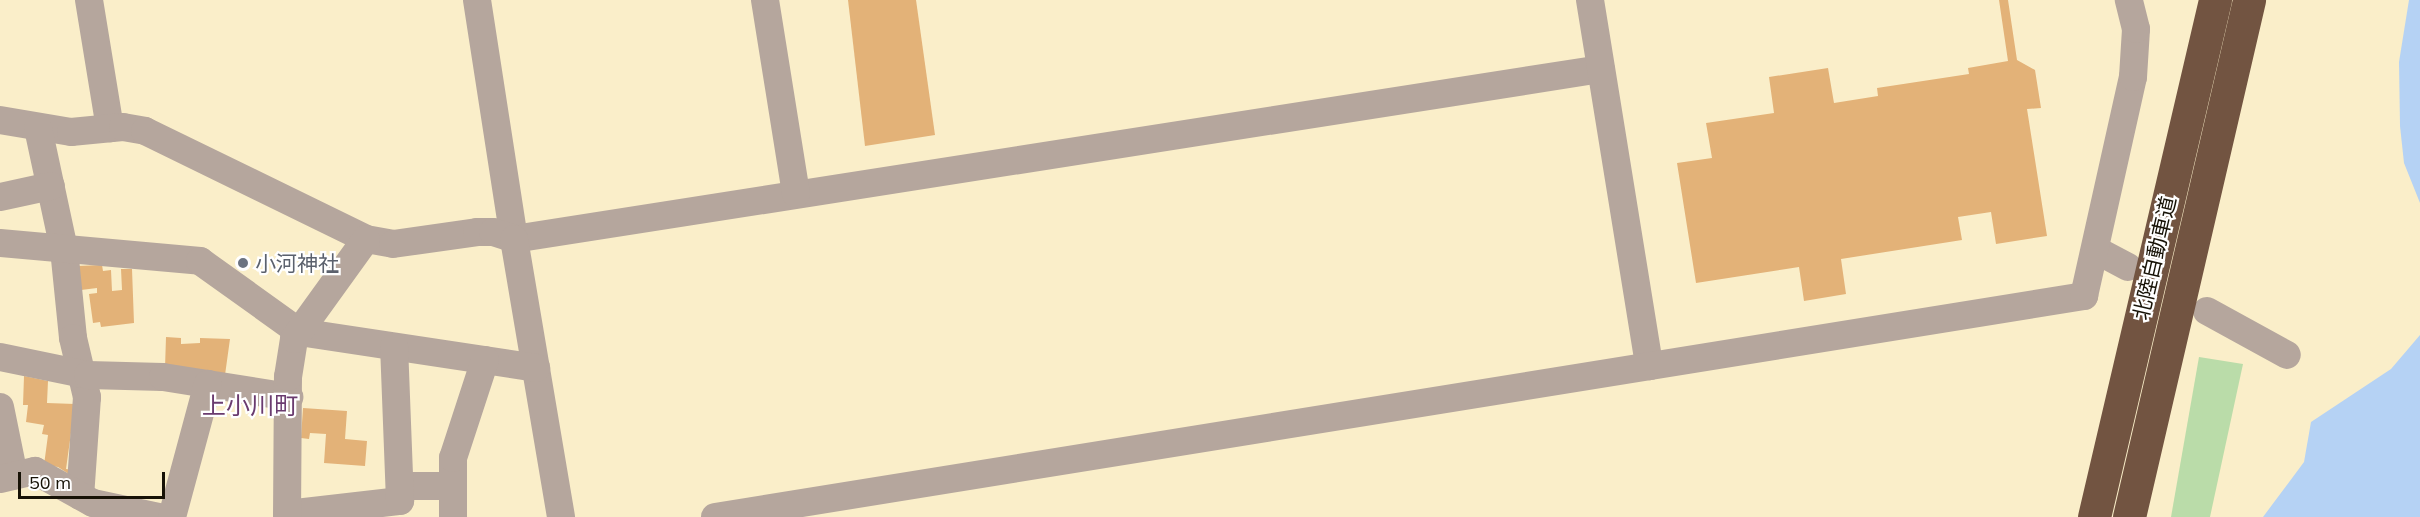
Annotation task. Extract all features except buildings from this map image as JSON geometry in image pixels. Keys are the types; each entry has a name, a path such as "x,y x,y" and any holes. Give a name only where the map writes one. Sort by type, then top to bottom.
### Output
{"highway":[{"name":"北陸自動車道","path":"2094,517 2215,0"},
{"name":"北陸自動車道","path":"2129,517 2249,0"}],"street":[{"path":"89,0 110,128"},
{"path":"477,0 514,239 561,517"},
{"path":"765,0 796,194"},
{"path":"1590,0 1649,366"},
{"path":"716,517 2084,296 2133,77 2136,28 2129,0"},
{"path":"0,120 71,132 110,128 145,131 366,239 393,244 493,232 514,239 1601,69"},
{"path":"38,128 64,249 73,338 87,397 80,496"},
{"path":"0,197 51,186"},
{"path":"366,239 294,339 289,397 287,516 400,501 394,347"},
{"path":"0,243 200,261 299,332 536,368"},
{"path":"2096,250 2128,267"},
{"path":"2207,311 2287,355"},
{"path":"0,357 81,374 163,377 289,397"},
{"path":"453,517 453,458 484,360"},
{"path":"172,517 208,384"},
{"path":"0,407 7,477 35,471 93,503 159,517"},
{"path":"400,486 453,486"}],"green space":[{"path":"2199,357 2243,364 2210,517 2171,517"}],"water":[{"path":"2409,0 2420,0 2420,203 2404,163 2400,126 2399,62"},
{"path":"2420,335 2420,517 2263,517 2304,462 2311,422 2391,369"}],"place":[{"name":"小河神社","path":"243,263"}],"district":[{"name":"上小川町","path":"250,406"}]}
